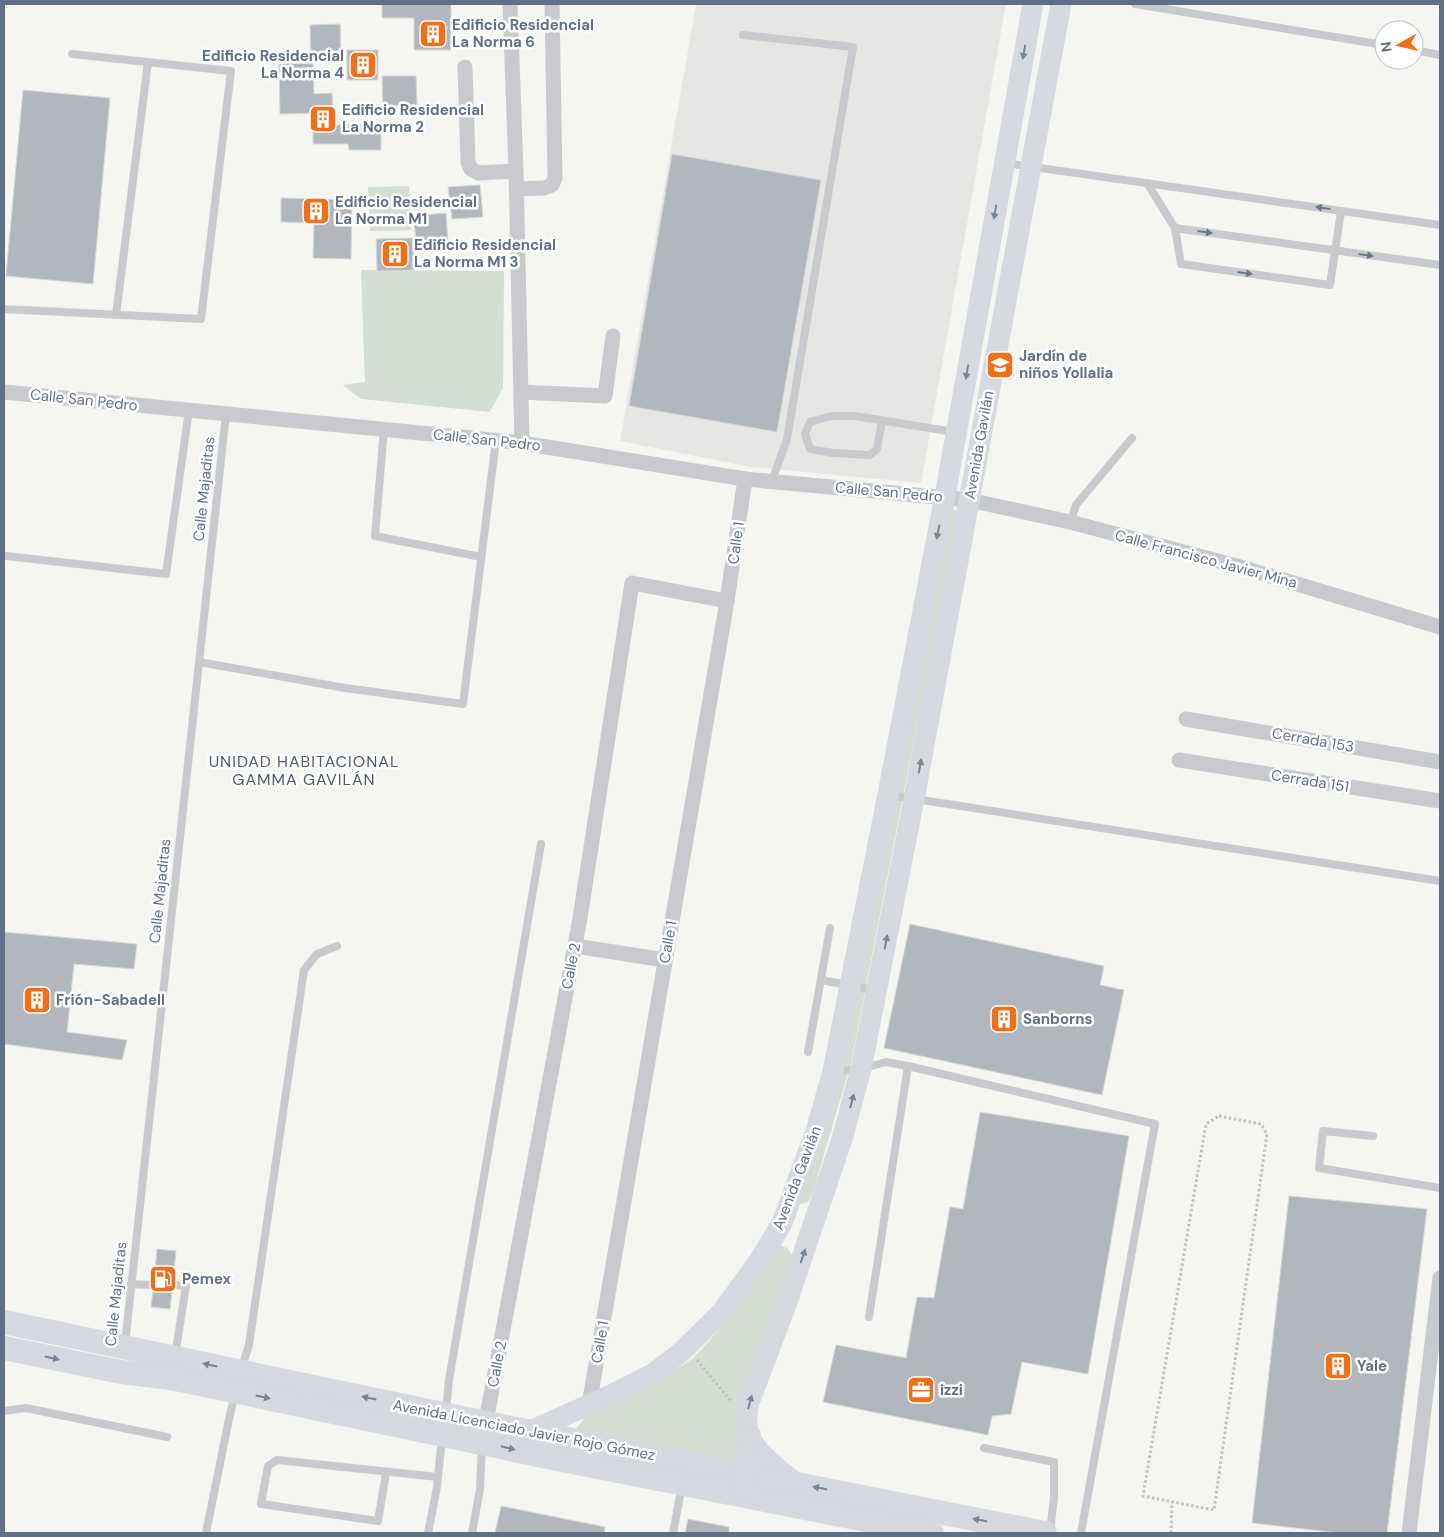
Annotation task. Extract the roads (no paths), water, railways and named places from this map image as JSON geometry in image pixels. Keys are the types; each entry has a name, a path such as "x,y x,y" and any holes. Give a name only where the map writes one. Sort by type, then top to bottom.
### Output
{"main road":[{"name":"Avenida Gavilán","path":"530,1432 589,1406 654,1373 687,1347 722,1312 759,1261 782,1222 816,1131 833,1071 888,794 945,496 1033,4"},
{"name":"Avenida Gavilán","path":"748,1429 748,1405 787,1302 842,1139 861,1069 914,799 1061,4"},
{"path":"816,1131 842,1139"},
{"path":"782,1222 810,1233"},
{"name":"Avenida Licenciado Javier Rojo Gómez","path":"4,1322 122,1359"},
{"name":"Avenida Licenciado Javier Rojo Gómez","path":"4,1348 122,1359 173,1368 741,1484 884,1528 932,1533"},
{"path":"748,1429 764,1456 796,1484"},
{"path":"741,1484 748,1429"},
{"name":"Avenida Licenciado Javier Rojo Gómez","path":"484,1433 530,1432 564,1449 682,1483 796,1484 1045,1533"}],"street":[{"path":"510,4 517,189 522,443"},
{"path":"517,189 552,186 555,178 552,4"},
{"path":"465,67 468,162 471,169 478,172 516,171"},
{"path":"521,392 605,396 613,336"},
{"name":"Calle San Pedro","path":"4,392 496,440 745,479 945,496 969,500"},
{"name":"Calle 1","path":"589,1406 727,601 745,479"},
{"name":"Calle Francisco Javier Mina","path":"969,500 1070,522 1237,566 1440,626"},
{"name":"Calle 2","path":"484,1433 575,946 632,583 727,601"},
{"name":"Cerrada 153","path":"1186,719 1440,762"},
{"name":"Cerrada 151","path":"1179,760 1440,801"},
{"path":"575,946 665,960"},
{"path":"1408,1533 1440,1278"}],"lane":[{"path":"1135,4 1374,43"},
{"path":"743,35 853,47 787,439 772,481"},
{"path":"1424,52 1440,55"},
{"path":"4,309 201,319 231,71 72,54"},
{"path":"116,315 148,62"},
{"path":"1004,162 1440,225"},
{"path":"1146,183 1174,228 1181,264 1330,286 1342,210"},
{"path":"1174,228 1440,265"},
{"path":"6,556 166,574 188,410"},
{"name":"Calle Majaditas","path":"122,1359 226,414"},
{"path":"882,420 877,449 870,455 833,453 810,449 805,434 810,422 831,416 855,416 882,420 956,432"},
{"path":"384,429 375,536 481,558"},
{"path":"1070,522 1076,505 1132,438"},
{"path":"199,662 345,688 463,704 496,440"},
{"path":"888,794 1440,881"},
{"path":"428,1533 438,1477 448,1380 541,844"},
{"path":"808,1052 830,928"},
{"path":"206,1533 228,1420 249,1345 304,970 317,954 337,946"},
{"path":"821,980 877,990"},
{"path":"833,1071 861,1069 886,1062 1155,1124 1081,1533"},
{"path":"868,1317 908,1066"},
{"path":"1373,1136 1323,1131 1320,1168 1440,1188"},
{"path":"131,1284 153,1285"},
{"path":"173,1285 186,1286 173,1368"},
{"path":"4,1411 26,1408 167,1437"},
{"path":"472,1533 480,1489 484,1433"},
{"path":"984,1448 1054,1462 1054,1498 1049,1533"},
{"path":"386,1473 378,1521 261,1504 268,1466 277,1460 438,1477"},
{"path":"673,1533 682,1483"}],"place":[{"name":"Edificio Residencial La Norma 6","path":"433,34"},
{"name":"Edificio Residencial La Norma 4","path":"363,65"},
{"name":"Edificio Residencial La Norma 2","path":"323,119"},
{"name":"Edificio Residencial La Norma M1","path":"316,211"},
{"name":"Edificio Residencial La Norma M1 3","path":"395,254"},
{"name":"Jardín de niños Yollalia","path":"1000,365"},
{"name":"Frión-Sabadell","path":"37,1000"},
{"name":"Sanborns","path":"1004,1019"},
{"name":"Pemex","path":"163,1279"},
{"name":"Yale","path":"1338,1366"},
{"name":"izzi","path":"921,1390"}],"district":[{"name":"UNIDAD HABITACIONAL GAMMA GAVILÁN","path":"304,770"}]}
